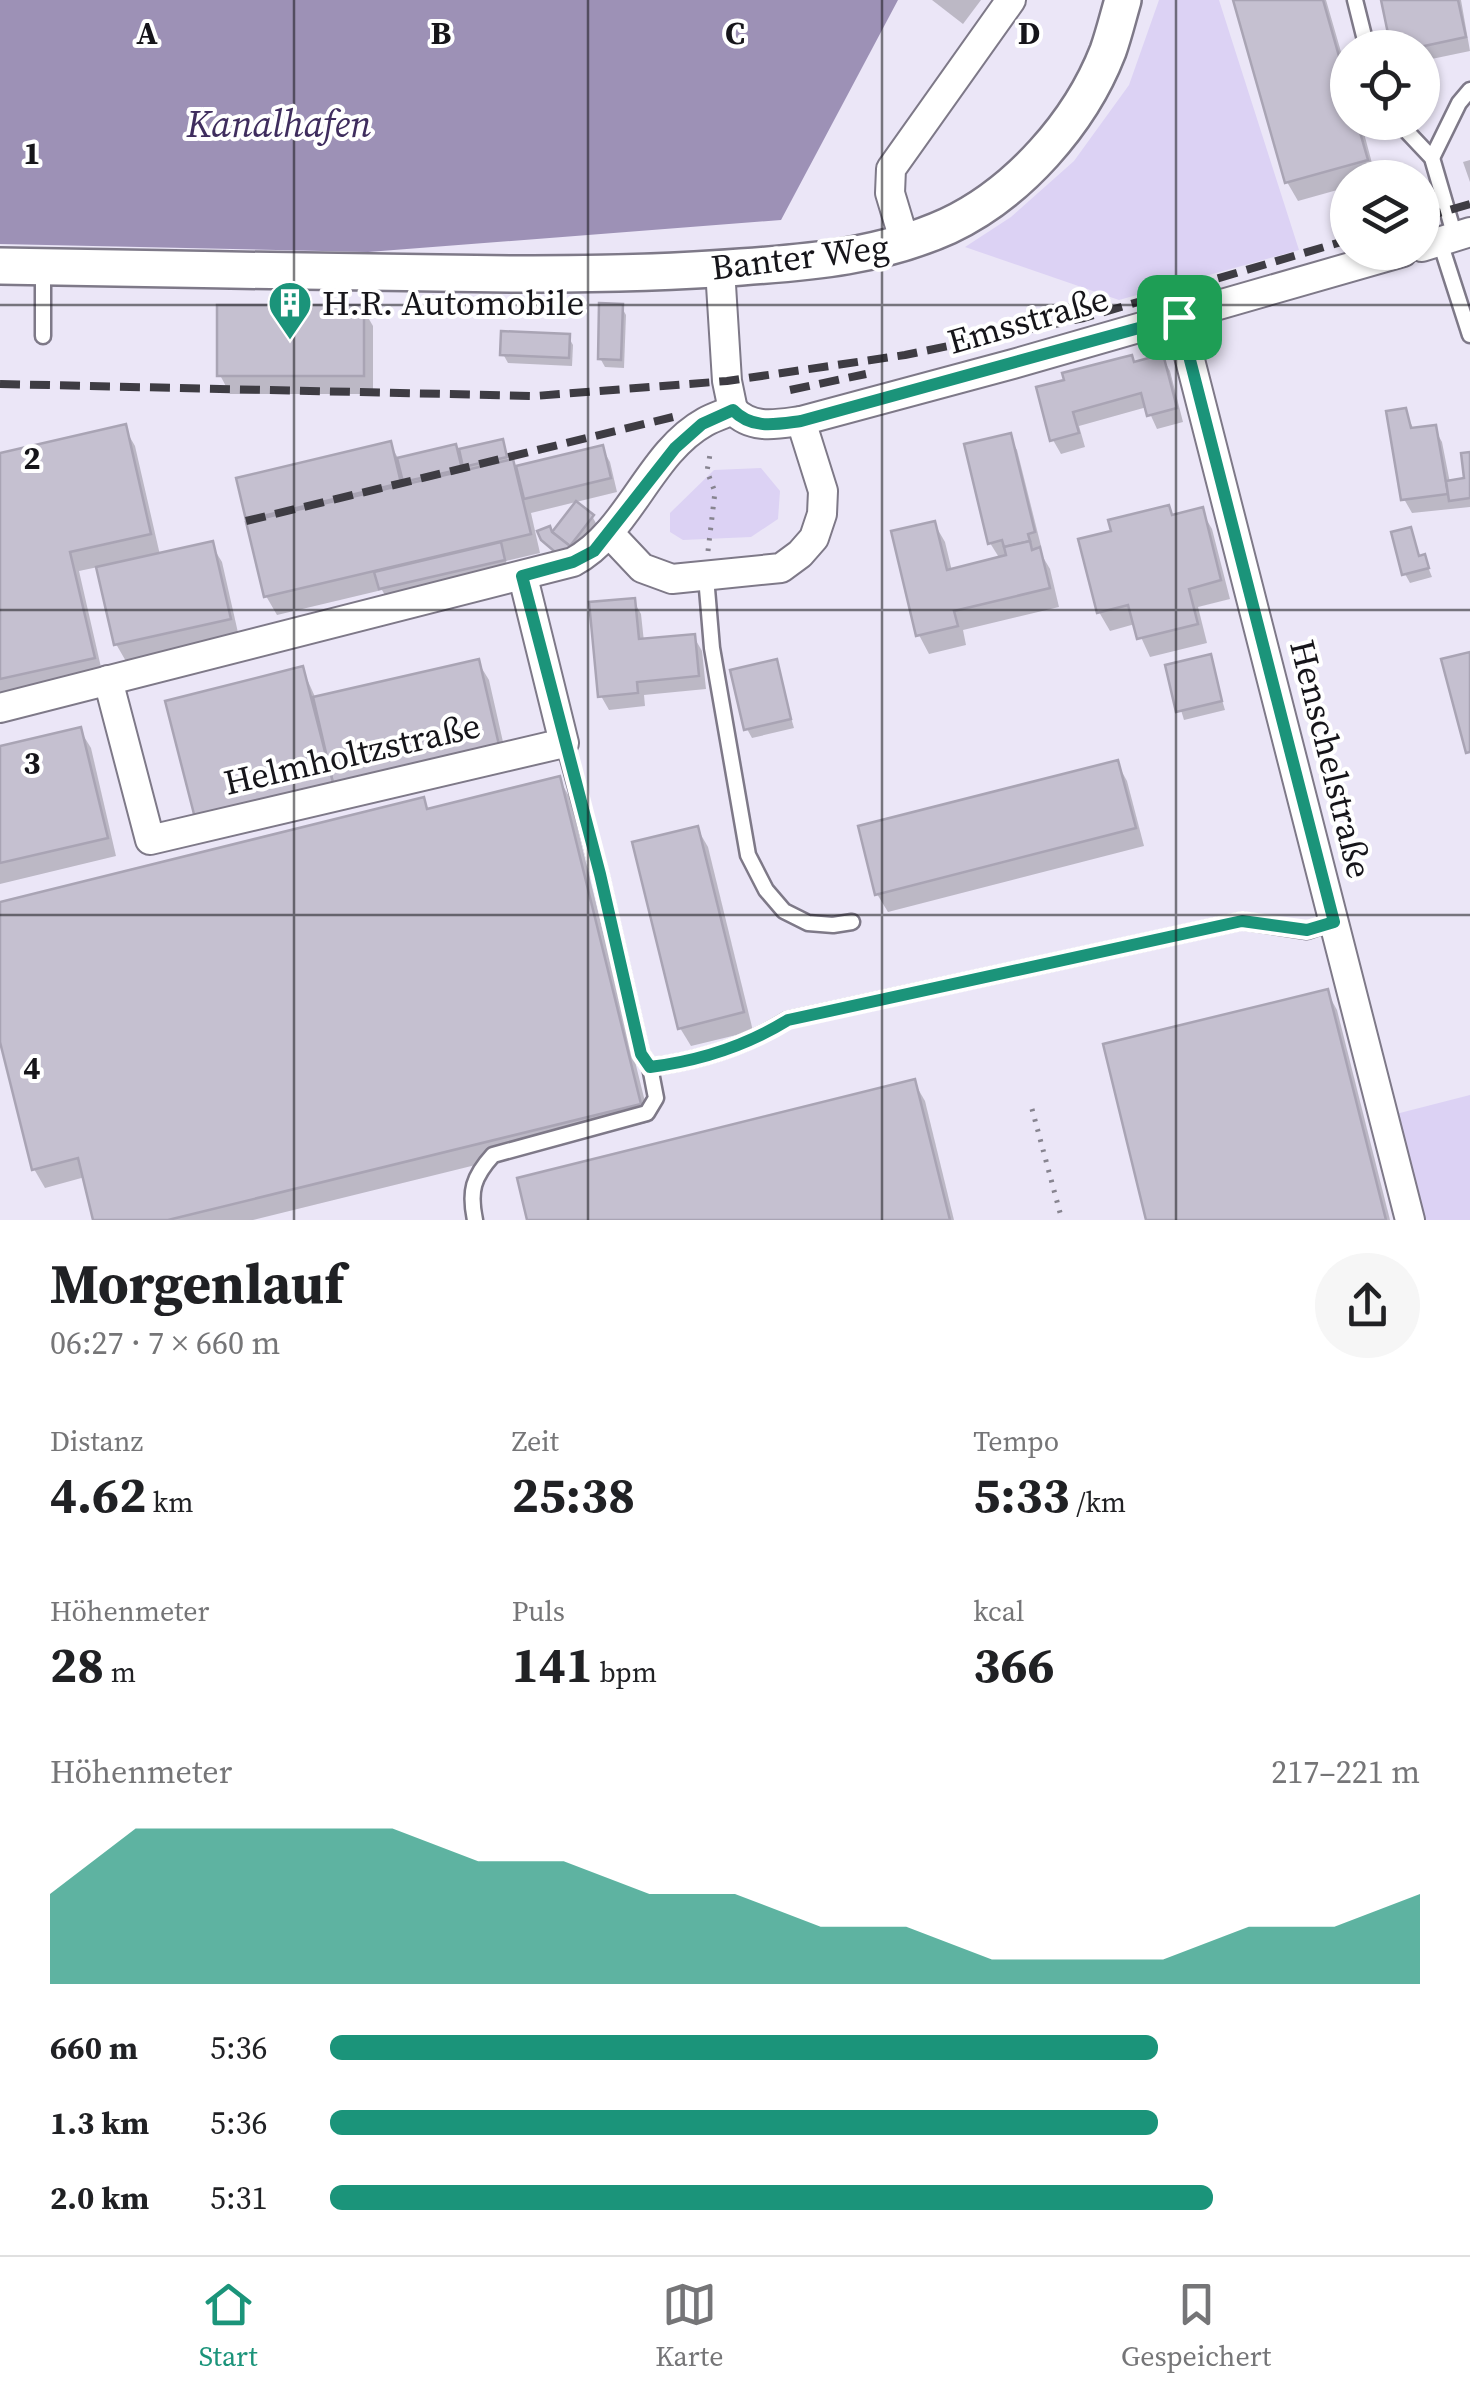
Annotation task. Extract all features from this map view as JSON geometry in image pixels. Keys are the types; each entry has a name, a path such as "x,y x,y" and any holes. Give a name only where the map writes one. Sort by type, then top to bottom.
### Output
{"street":[{"path":"905,243 890,194 892,169 1011,0"},
{"name":"Banter Weg","path":"0,266 574,276 720,269 867,254 951,224 998,194 1030,167 1056,138 1107,52 1123,0"},
{"path":"0,708 522,576 573,562 594,551 675,448 702,424 733,410 720,269"},
{"name":"Emsstraße","path":"733,410 740,417 765,425 801,421 1341,270"},
{"name":"Henschelstraße","path":"1179,317 1410,1220"},
{"path":"609,533 642,568 672,579 781,568 814,538 822,514 822,491 801,421"},
{"path":"522,576 564,743"},
{"name":"Helmholtzstraße","path":"108,680 150,840 564,743"}],"lane":[{"path":"1356,0 1363,30"},
{"path":"1432,158 1458,103 1470,90"},
{"path":"1415,140 1432,158 1470,334"},
{"path":"42,336 43,267"},
{"path":"706,578 712,648 748,855 766,890 784,911 808,923 833,926 852,922"},
{"path":"475,1220 471,1190 480,1170 493,1155 647,1113 656,1098 650,1067 641,1054 600,874 564,743"},
{"path":"650,1067 680,1063 752,1041 788,1020 1242,921 1307,930 1334,922"}],"path":[{"path":"706,578 715,492 707,471 714,436"},
{"path":"1032,1110 1062,1220"}],"shaded area":[{"path":"1159,0 1219,0 1299,250 1119,300 965,247 1011,217 1074,161 1129,85"},
{"path":"761,468 780,491 778,519 751,537 683,540 670,532 670,513 714,470"},
{"path":"1470,1095 1470,1220 1419,1220 1392,1115"}],"water":[{"name":"Kanalhafen","path":"0,0 898,0 781,220 368,252 0,244"}],"building":[{"path":"1233,0 1323,0 1332,30 1330,140 1362,140 1368,160 1330,160 1330,171 1285,183"},
{"path":"1381,0 1458,0 1466,37 1440,43 1440,30 1387,30"},
{"path":"599,303 623,304 621,360 598,359"},
{"name":"H.R. Automobile","path":"217,305 364,305 364,376 217,376"},
{"path":"501,331 570,334 569,358 500,355"},
{"path":"1163,354 1177,408 1147,416 1141,393 1073,412 1079,433 1050,441 1036,387 1064,380 1062,373 1132,355 1134,362"},
{"path":"1406,408 1411,428 1436,425 1448,494 1401,500 1386,411"},
{"path":"126,424 151,534 70,552 95,658 0,679 0,453"},
{"path":"1011,433 1035,532 1028,534 1030,541 1004,547 1002,540 988,544 964,444"},
{"path":"503,439 507,457 463,467 459,449"},
{"path":"391,441 401,483 246,520 236,478"},
{"path":"456,444 462,469 403,482 397,458"},
{"path":"603,445 611,478 524,499 516,466"},
{"path":"1470,452 1470,498 1449,501 1446,481 1464,478 1461,453"},
{"path":"513,459 531,534 264,597 246,522"},
{"path":"576,501 594,515 570,546 552,532"},
{"path":"1169,505 1172,515 1203,507 1221,580 1189,589 1198,624 1137,639 1128,605 1097,613 1078,539 1111,531 1108,520"},
{"path":"935,521 947,570 1006,555 1004,547 1030,541 1032,550 1040,547 1050,588 954,611 958,626 916,636 891,531"},
{"path":"550,526 570,546 561,557 541,540 537,531"},
{"path":"1411,527 1419,556 1425,554 1429,568 1402,575 1391,532"},
{"path":"213,541 231,619 114,645 96,567"},
{"path":"501,542 505,560 379,589 374,572"},
{"path":"635,598 639,639 695,634 699,676 637,682 638,693 598,697 589,602"},
{"path":"1470,652 1470,752 1466,753 1441,659"},
{"path":"1211,654 1222,701 1176,712 1165,665"},
{"path":"479,659 499,745 333,783 313,697"},
{"path":"777,659 791,719 744,730 730,670"},
{"path":"303,666 333,783 195,818 165,701"},
{"path":"81,727 108,838 0,863 0,746"},
{"path":"1118,760 1136,828 875,895 858,826"},
{"path":"560,776 641,1104 168,1220 93,1220 78,1158 32,1170 0,1042 0,902 424,797 427,809"},
{"path":"698,826 744,1012 678,1029 632,842"},
{"path":"1328,989 1386,1220 1146,1220 1103,1044"},
{"path":"915,1079 950,1220 527,1220 517,1178"}],"railway":[{"path":"1440,213 1470,204"},
{"path":"0,384 535,396 727,381 905,355 1084,318 1330,245"},
{"path":"790,390 866,374"},
{"path":"246,521 673,417"}],"place":[{"name":"H.R. Automobile","path":"290,341"}],"route":[{"path":"1179,317 1334,922 1307,930 1242,921 788,1020 752,1041 680,1063 650,1067 641,1054 600,874 522,576 573,562 594,551 675,448 702,424 733,410 740,417 765,425 801,421 1179,317"}]}
